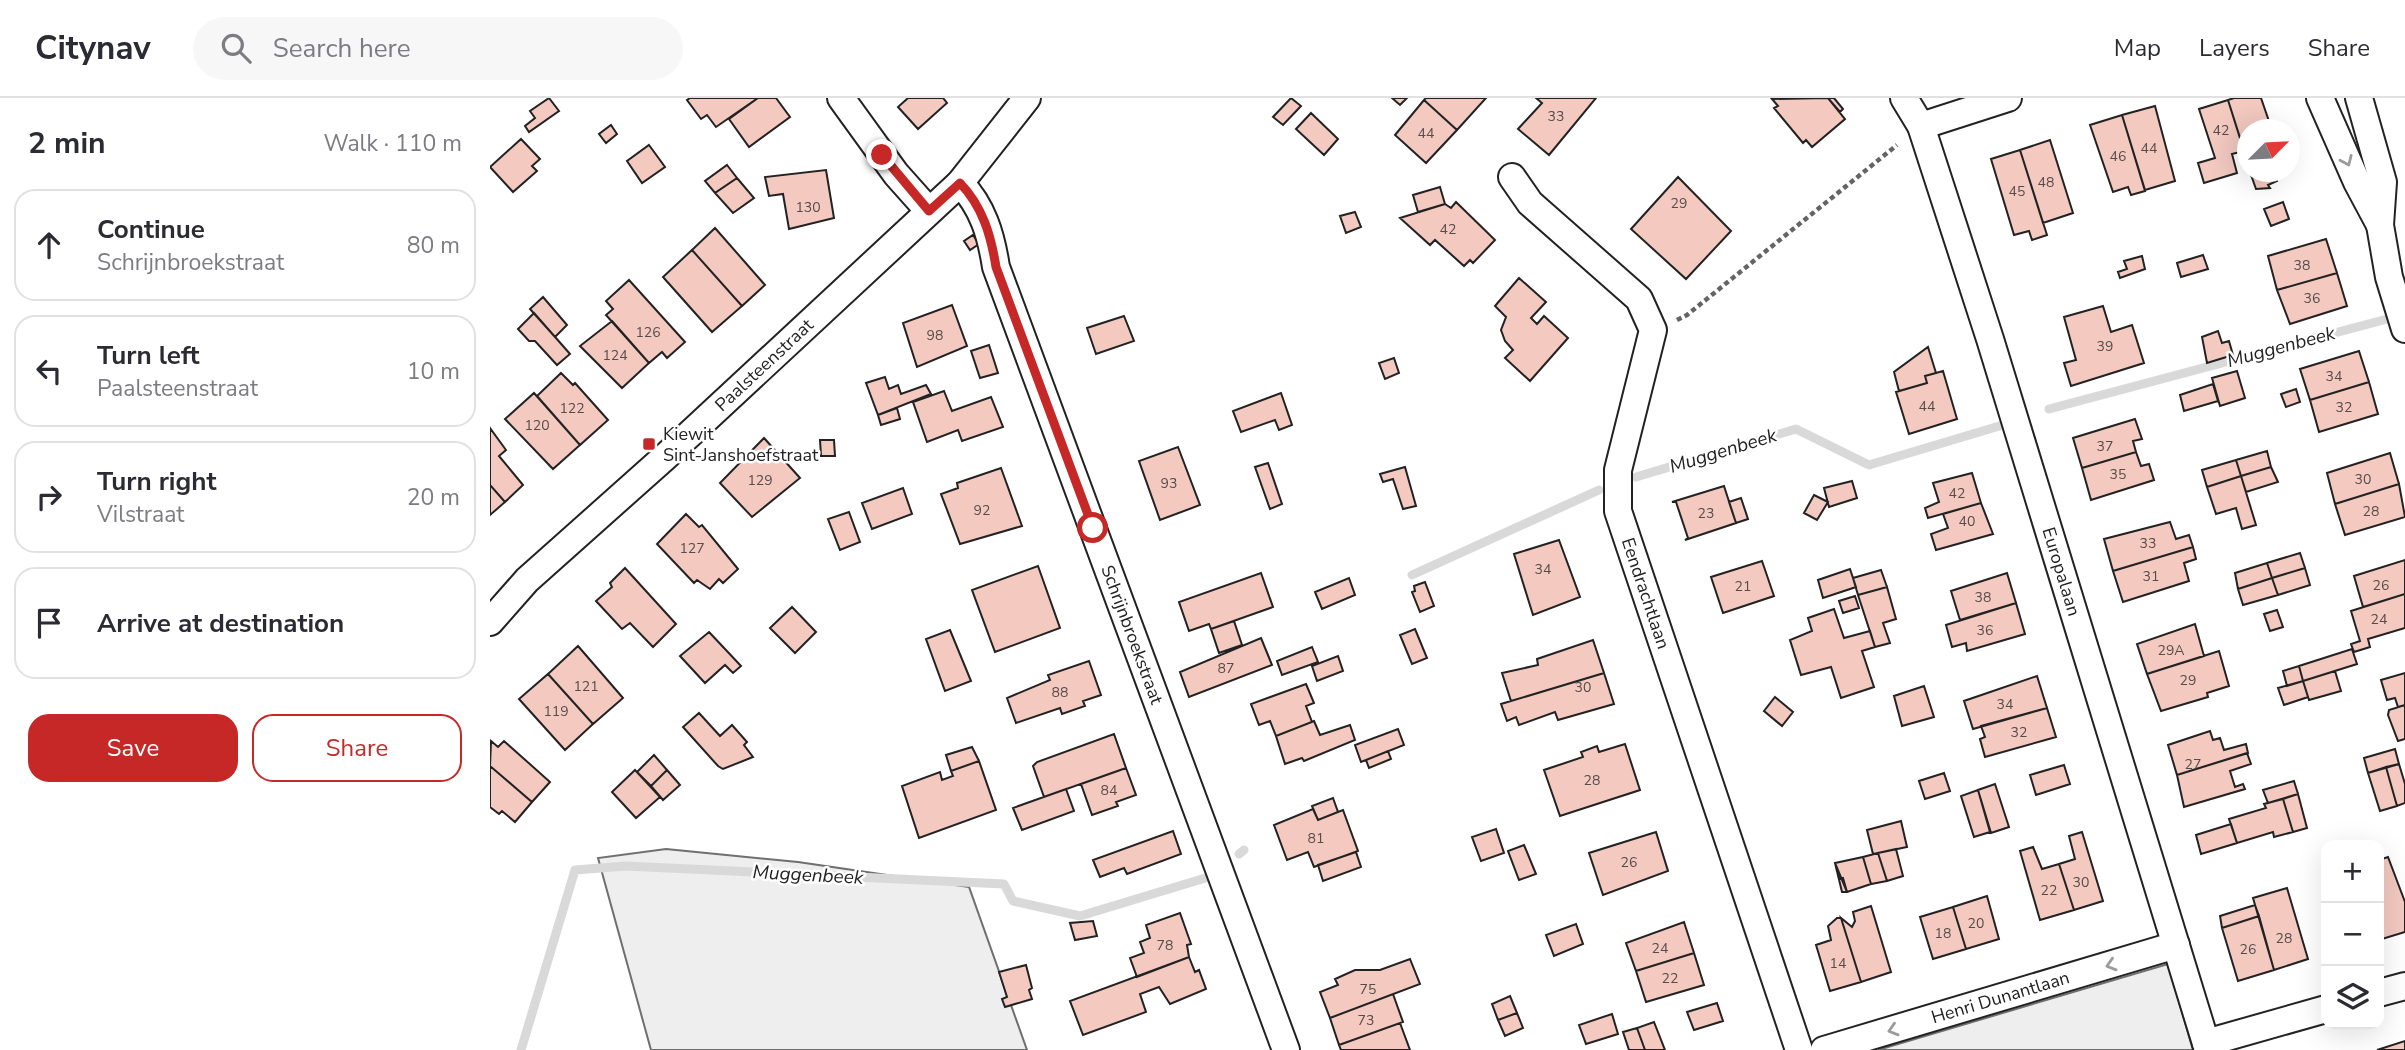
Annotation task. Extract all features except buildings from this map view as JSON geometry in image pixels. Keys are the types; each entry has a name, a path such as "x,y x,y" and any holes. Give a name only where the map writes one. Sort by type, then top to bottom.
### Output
{"street":[{"path":"841,98 896,174 929,211"},
{"name":"Paalsteenstraat","path":"490,622 527,580 665,457 960,183 1027,98"},
{"name":"Europalaan","path":"1904,98 1921,126 1990,339 2207,1047"},
{"path":"1921,126 2008,98"},
{"path":"2320,98 2357,182 2380,225"},
{"path":"2359,98 2383,182 2380,225 2389,277 2405,329"},
{"path":"1513,177 1530,203 1639,299 1653,330"},
{"name":"Schrijnbroekstraat","path":"960,183 971,194 991,233 996,267 1286,1050"},
{"name":"Eendrachtlaan","path":"1653,330 1618,470 1618,511 1799,1050"},
{"name":"Henri Dunantlaan","path":"1824,1050 2176,945"},
{"path":"2384,992 2405,986"},
{"path":"2207,1047 2321,1011"}],"path":[{"path":"1653,330 1686,315 1921,126"}],"shaded area":[{"path":"666,849 798,862 969,887 1027,1050 651,1050 598,858"},
{"path":"2168,964 2193,1050 1878,1050"}],"waterway":[{"name":"Muggenbeek","path":"2049,409 2391,318"},
{"name":"Muggenbeek","path":"1636,477 1796,429 1869,465 2006,424"},
{"name":"Muggenbeek","path":"1412,575 1599,490"},
{"name":"Muggenbeek","path":"1239,854 1244,850"},
{"name":"Muggenbeek","path":"521,1050 575,870 626,866 1004,884 1013,901 1080,916 1212,876"}],"place":[{"name":"Kiewit Sint-Janshoefstraat","path":"649,444"}],"route":[{"path":"882,155 929,211 960,183 971,194 991,233 996,267 1093,528"}]}
